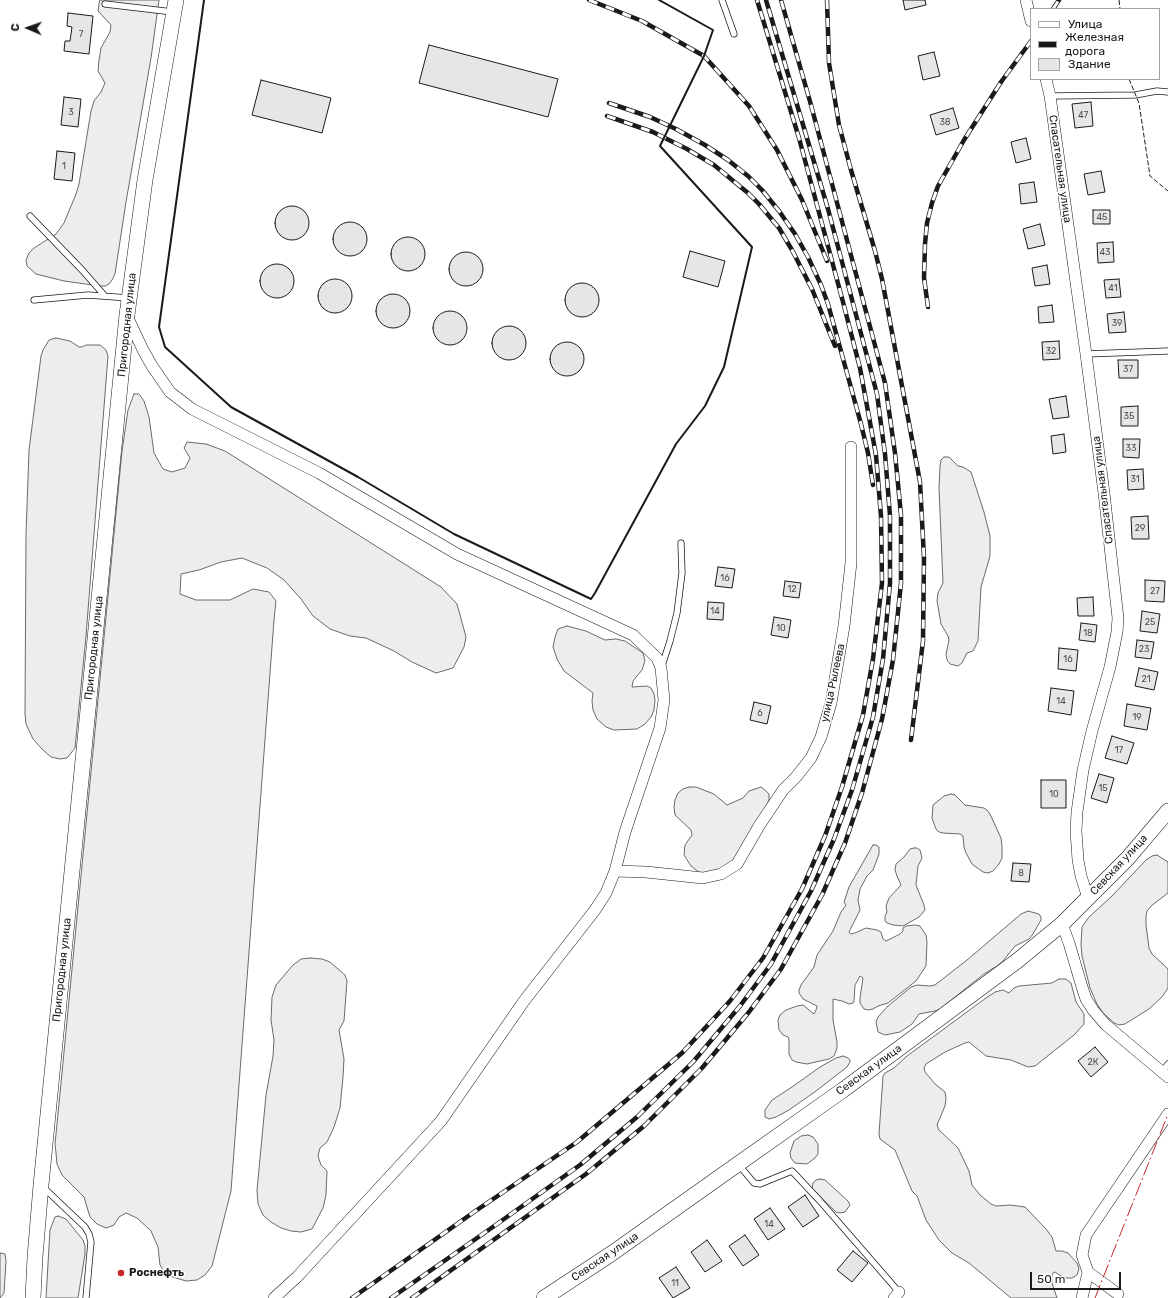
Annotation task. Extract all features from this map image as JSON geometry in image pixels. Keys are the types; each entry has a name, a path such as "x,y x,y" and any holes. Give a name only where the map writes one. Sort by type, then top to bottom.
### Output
{"main road":[{"name":"Пригородная улица","path":"33,1298 34,1257 127,316 145,180 175,6"},
{"name":"Севская улица","path":"544,1298 611,1254 738,1164 1018,961 1062,924 1128,858 1168,811"}],"street":[{"path":"1026,0 1030,17"},
{"name":"Спасательная улица","path":"1046,80 1050,96 1086,354 1118,618 1117,632 1110,667 1083,770 1077,812 1076,831 1078,860 1088,898"},
{"path":"127,316 143,350 163,382 170,392 192,409 319,473 457,554 633,635 657,658 661,668 664,700 660,728 625,832 615,871 606,893 595,910 524,1002 441,1121 297,1277 274,1298"},
{"name":"улица Рылеева","path":"615,871 646,872 703,878 721,874 737,864 759,826 783,790 796,777 811,758 821,737 831,702 844,626 851,563 851,447"},
{"path":"1062,924 1086,999 1093,1010 1106,1025 1166,1071"},
{"path":"1082,1298 1088,1272 1082,1255 1086,1235 1168,1114"},
{"path":"1088,1272 1118,1294"}],"lane":[{"path":"722,0 734,34"},
{"path":"105,4 175,6"},
{"path":"1050,96 1135,95 1157,91 1168,92"},
{"path":"30,216 84,271 104,295"},
{"path":"34,300 88,295 129,298"},
{"path":"1086,354 1168,351"},
{"path":"661,668 677,613 682,573 681,543"},
{"path":"738,1164 754,1183 760,1184 792,1171 820,1201 897,1295"},
{"path":"41,1185 85,1227 89,1234 91,1242 87,1297"}],"shaded area":[{"path":"100,0 159,0 151,58 115,274 109,284 105,286 64,281 36,274 27,266 26,260 29,253 34,248 56,234 64,223 79,184 91,111 94,101 101,92 105,83 98,71 99,60 101,48 110,32 111,25 98,11"},
{"path":"56,338 70,341 79,347 86,345 100,345 106,350 108,356 86,636 75,748 67,758 60,759 51,757 33,739 26,724 25,714 26,534 29,450 41,356 49,340"},
{"path":"134,394 139,394 144,401 149,417 154,453 163,469 172,472 185,468 190,458 184,448 187,442 206,444 225,451 441,587 457,604 466,637 464,647 453,668 436,673 366,638 350,636 330,629 313,616 301,599 284,580 267,568 242,558 221,562 199,570 181,574 180,594 196,600 230,600 253,589 269,592 276,601 231,1191 212,1266 205,1275 197,1280 186,1281 166,1275 160,1265 158,1247 151,1231 137,1218 126,1213 119,1217 114,1225 106,1228 97,1224 90,1217 84,1197 62,1175 57,1164 55,1144 122,451 128,410"},
{"path":"944,457 949,457 958,466 971,472 990,536 990,556 981,587 978,641 973,651 967,653 962,663 958,666 950,664 947,660 946,654 949,640 941,624 937,601 938,593 943,583 939,488 940,466 941,460"},
{"path":"567,626 586,631 605,640 616,639 625,641 643,653 645,661 642,670 633,681 632,687 647,686 651,688 654,694 654,710 651,717 645,724 637,729 614,730 606,727 597,719 593,710 593,693 564,671 557,659 553,647 558,629"},
{"path":"689,787 696,787 714,794 727,805 743,798 749,791 761,787 769,794 769,800 765,809 734,859 724,868 714,873 700,873 691,866 684,855 685,845 692,835 691,830 675,815 674,807 678,793"},
{"path":"951,794 955,795 965,805 984,808 990,814 1001,838 1002,846 1002,858 993,871 988,873 983,872 972,864 964,847 963,836 960,834 939,832 936,829 932,818 933,805 944,796"},
{"path":"873,845 879,847 879,854 873,870 867,876 860,889 858,900 860,910 849,932 851,934 866,928 877,930 881,932 883,939 886,941 900,934 906,926 920,926 926,935 926,966 916,981 888,1003 868,1010 864,1009 860,1003 863,978 860,976 855,985 853,1003 849,1004 833,999 833,1020 837,1042 837,1048 834,1056 829,1059 807,1064 796,1062 792,1060 789,1054 789,1040 788,1037 783,1035 779,1030 778,1020 780,1015 786,1010 803,1005 814,1014 817,1006 803,999 799,993 799,990 814,967 817,955 833,931 841,912 846,905 844,902 849,887"},
{"path":"914,848 920,850 922,858 918,866 916,885 925,910 919,917 903,926 893,925 885,921 885,916 889,898 901,885 895,870 896,864 910,849"},
{"path":"1157,855 1168,862 1168,893 1147,911 1146,925 1149,948 1152,954 1168,969 1168,988 1162,997 1149,1009 1125,1024 1119,1025 1114,1023 1103,1013 1090,988 1082,956 1082,927 1089,917 1111,897 1146,860"},
{"path":"1028,911 1039,914 1041,920 1029,939 1015,946 997,966 984,974 940,1009 919,1014 912,1024 900,1032 885,1035 878,1032 876,1022 878,1017 887,1007 911,987 917,985 935,985 1021,914"},
{"path":"301,959 322,959 330,962 345,975 347,981 344,1021 339,1030 344,1059 340,1108 334,1127 327,1142 320,1148 318,1156 321,1165 327,1171 326,1195 323,1208 312,1229 301,1232 281,1228 263,1215 258,1204 257,1190 266,1095 273,1056 274,1040 271,1020 272,997 276,985 293,965"},
{"path":"1059,979 1066,979 1071,983 1076,1002 1084,1014 1084,1024 1074,1035 1035,1066 1028,1067 1011,1060 986,1056 969,1042 945,1052 926,1064 924,1068 925,1072 935,1084 945,1092 945,1106 937,1125 939,1130 958,1148 969,1171 972,1185 980,1195 991,1204 996,1206 1010,1205 1025,1207 1052,1237 1056,1251 1068,1253 1077,1263 1079,1269 1077,1275 1072,1278 1061,1276 1055,1272 1053,1273 1052,1283 1057,1298 1011,1298 969,1263 952,1253 939,1240 926,1220 917,1196 912,1191 895,1150 880,1139 879,1134 883,1076 907,1056 995,992 1003,990 1009,993 1014,988 1019,986 1052,983"},
{"path":"843,1056 850,1060 847,1067 789,1110 776,1117 769,1119 765,1117 765,1110 772,1100 820,1067 836,1058"},
{"path":"808,1135 813,1137 818,1144 818,1154 807,1164 795,1163 791,1158 790,1153 794,1141 801,1136"},
{"path":"820,1179 825,1180 848,1201 850,1205 845,1212 836,1212 812,1189 813,1183"},
{"path":"58,1216 66,1219 83,1240 85,1246 78,1298 46,1298 50,1230 55,1217"},
{"path":"0,1254 5,1254 6,1261 4,1293 0,1298"}],"building":[{"path":"903,0 925,0 926,5 905,10"},
{"path":"68,13 93,16 89,54 64,51 65,41 70,41 72,27 67,26"},
{"path":"429,45 558,79 548,117 419,83"},
{"path":"934,52 940,76 923,80 918,56"},
{"path":"261,80 331,98 322,133 252,115"},
{"path":"64,97 81,99 78,127 61,125"},
{"path":"1091,102 1093,126 1075,128 1072,104"},
{"path":"953,108 959,128 936,135 930,115"},
{"path":"1026,138 1031,159 1016,163 1011,142"},
{"path":"57,151 75,153 72,181 54,179"},
{"path":"1101,171 1105,192 1088,195 1084,174"},
{"path":"1034,182 1037,202 1021,204 1019,184"},
{"path":"292,206 298,207 304,211 308,217 308,229 304,235 298,239 292,240 286,239 280,235 276,229 275,223 276,217 280,211 286,207"},
{"path":"1093,210 1110,210 1110,224 1093,224"},
{"path":"350,222 356,223 362,227 366,233 366,245 362,251 356,255 350,256 344,255 338,251 334,245 333,239 334,233 338,227 344,223"},
{"path":"1040,224 1045,245 1028,249 1023,229"},
{"path":"408,237 414,238 420,242 424,248 424,260 420,266 414,270 408,271 402,270 396,266 392,260 391,254 392,248 396,242 402,238"},
{"path":"1113,242 1114,262 1098,263 1097,243"},
{"path":"690,251 725,261 718,287 683,277"},
{"path":"466,252 472,253 478,257 482,263 482,275 478,281 472,285 466,286 460,285 454,281 450,275 449,269 450,263 454,257 460,253"},
{"path":"277,264 283,265 289,269 293,275 293,287 289,293 283,297 277,298 271,297 265,293 261,287 260,281 261,275 265,269 271,265"},
{"path":"1047,265 1050,284 1035,286 1032,268"},
{"path":"335,279 341,280 347,284 351,290 351,302 347,308 341,312 335,313 329,312 323,308 319,302 318,296 319,290 323,284 329,280"},
{"path":"1119,279 1121,297 1106,298 1104,280"},
{"path":"582,283 588,284 594,288 598,294 598,306 594,312 588,316 582,317 576,316 570,312 566,306 565,300 566,294 570,288 576,284"},
{"path":"393,294 399,295 405,299 409,305 409,317 405,323 399,327 393,328 387,327 381,323 377,317 376,311 377,305 381,299 387,295"},
{"path":"1052,305 1054,322 1039,323 1038,307"},
{"path":"450,311 456,312 462,316 466,322 466,334 462,340 456,344 450,345 444,344 438,340 434,334 433,328 434,322 438,316 444,312"},
{"path":"1124,312 1126,332 1109,333 1107,314"},
{"path":"509,326 515,327 521,331 525,337 525,349 521,355 515,359 509,360 503,359 497,355 493,349 492,343 493,337 497,331 503,327"},
{"path":"1059,341 1060,359 1043,360 1042,342"},
{"path":"567,342 573,343 579,347 583,353 583,365 579,371 573,375 567,376 561,375 555,371 551,365 550,359 551,353 555,347 561,343"},
{"path":"1118,360 1138,360 1138,378 1119,378"},
{"path":"1066,396 1069,417 1053,419 1049,399"},
{"path":"1138,406 1138,426 1121,426 1121,407"},
{"path":"1064,434 1066,452 1053,454 1051,436"},
{"path":"1123,439 1140,439 1139,458 1123,457"},
{"path":"1143,469 1144,489 1128,490 1127,470"},
{"path":"1148,516 1149,539 1132,539 1131,517"},
{"path":"718,567 735,569 732,588 715,586"},
{"path":"1145,580 1165,581 1164,602 1145,601"},
{"path":"785,581 801,583 799,598 783,596"},
{"path":"1093,597 1094,616 1078,616 1077,598"},
{"path":"708,602 724,603 723,620 707,619"},
{"path":"1142,611 1160,614 1157,633 1140,631"},
{"path":"774,617 791,620 788,638 771,635"},
{"path":"1081,623 1097,625 1095,642 1079,640"},
{"path":"1137,640 1154,642 1151,659 1135,657"},
{"path":"1059,648 1078,650 1076,671 1058,669"},
{"path":"1139,668 1158,672 1154,690 1135,686"},
{"path":"1051,688 1074,691 1071,715 1048,711"},
{"path":"754,702 771,706 767,724 750,720"},
{"path":"1127,704 1151,708 1147,730 1124,726"},
{"path":"1112,736 1134,743 1127,764 1105,758"},
{"path":"1099,774 1114,778 1107,803 1091,798"},
{"path":"1041,780 1066,780 1066,808 1041,808"},
{"path":"1013,863 1031,864 1029,882 1011,881"},
{"path":"1095,1047 1108,1062 1091,1077 1078,1061"},
{"path":"805,1195 819,1216 803,1227 788,1207"},
{"path":"770,1208 785,1229 768,1240 754,1219"},
{"path":"745,1235 759,1255 743,1266 729,1246"},
{"path":"707,1240 722,1261 705,1272 691,1252"},
{"path":"853,1251 868,1263 852,1282 837,1270"},
{"path":"676,1267 690,1288 673,1298 659,1278"}],"railway":[{"path":"589,0 642,21 704,56 749,106 777,150 802,200 827,261"},
{"path":"352,1298 577,1142 682,1053 730,1001 763,958 802,889 825,836 842,787 863,715 873,659 882,583 881,516 876,455 860,368 843,302 799,138 757,0"},
{"path":"391,1298 580,1165 637,1117 693,1062 740,1006 771,964 811,891 834,839 852,790 873,717 883,659 890,583 890,516 885,454 877,394 828,209 766,0"},
{"path":"412,1298 586,1174 644,1126 702,1068 749,1012 781,969 822,895 845,843 862,793 882,719 893,660 901,583 901,515 895,453 885,383 811,105 781,0"},
{"path":"827,0 829,63 839,125 882,279 920,482 924,558 923,641 911,740"},
{"path":"1054,8 1059,0"},
{"path":"928,307 924,278 925,244 927,223 938,186 964,140 1001,82 1030,42"},
{"path":"609,103 650,117 676,129 728,160 748,176 762,190 795,234 808,257 828,304 861,424 868,453 873,485"},
{"path":"607,116 653,132 687,149 714,165 759,204 779,228 792,250 812,289 835,346"}],"fence":[{"path":"1119,0 1120,8"},
{"path":"1129,80 1139,103 1150,176 1168,191"}],"wall":[{"path":"204,0 159,327 165,347 231,407 358,477 454,534 591,599 676,444 705,406 724,367 752,247 660,146 704,56 713,30 659,0"}],"power":[{"path":"1095,1298 1168,1114"}],"place":[{"name":"Роснефть","path":"121,1273"}]}
